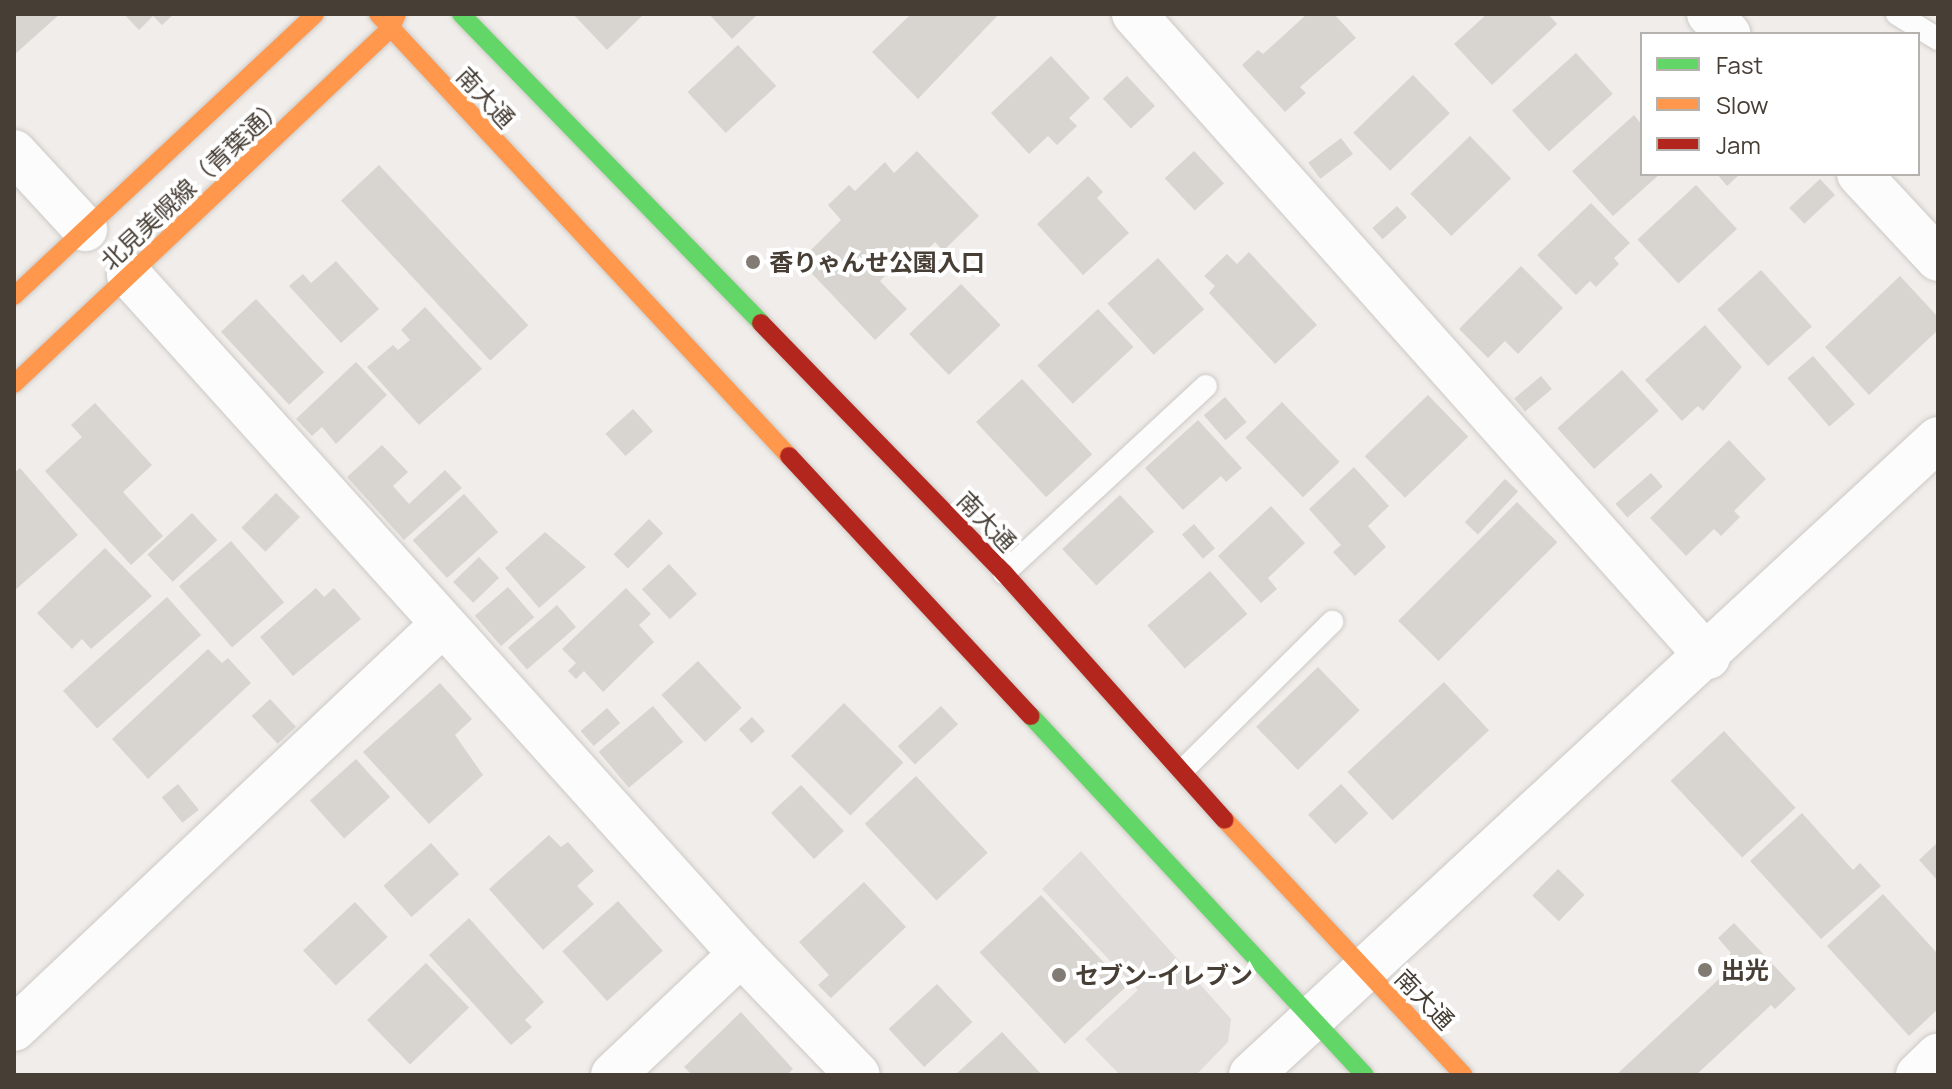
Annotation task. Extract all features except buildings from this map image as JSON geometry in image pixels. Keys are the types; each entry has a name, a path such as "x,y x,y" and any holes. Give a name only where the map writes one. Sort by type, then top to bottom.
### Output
{"street":[{"name":"北見美幌線（青葉通）","path":"14,296 315,14"},
{"name":"南大通","path":"461,14 1004,573 1365,971 1464,1075"},
{"path":"1134,14 1708,657"},
{"name":"北見美幌線（青葉通）","path":"14,384 389,19"},
{"name":"南大通","path":"389,19 1365,1075"},
{"path":"14,152 85,229"},
{"path":"1861,176 1938,259"},
{"path":"129,275 741,954 858,1075"},
{"path":"1251,1075 1708,657 1938,439"},
{"path":"14,1029 443,624"},
{"path":"613,1075 741,954"},
{"path":"1918,1075 1938,1056"}],"lane":[{"path":"1897,14 1938,39"},
{"path":"1004,573 1206,386"},
{"path":"1184,769 1332,622"}],"shaded area":[{"path":"1081,851 1231,1019 1228,1042 1196,1075 1120,1075 1085,1039 1138,990 1042,889"}],"traffic: fast":[{"path":"461,14 761,323"},
{"path":"1031,716 1365,1075"}],"traffic: slow":[{"path":"14,296 315,14"},
{"path":"378,14 789,456"},
{"path":"14,384 391,28 397,14"},
{"path":"1225,820 1464,1075"}],"traffic: jam":[{"path":"761,323 1004,573 1225,820"},
{"path":"789,456 1031,716"}],"place":[{"name":"香りゃんせ公園入口","path":"753,262"},
{"name":"出光","path":"1705,970"},
{"name":"セブン-イレブン","path":"1059,975"}]}
